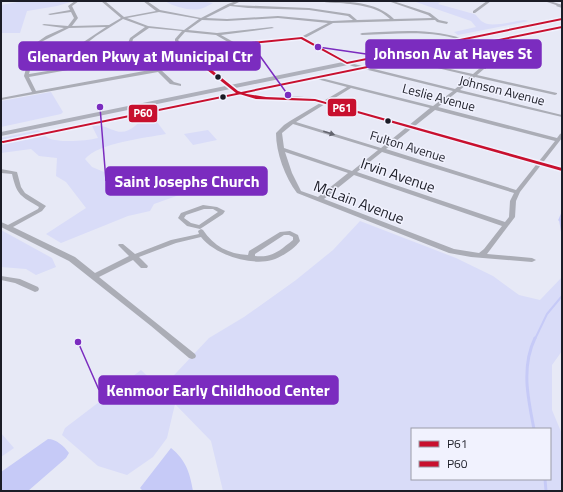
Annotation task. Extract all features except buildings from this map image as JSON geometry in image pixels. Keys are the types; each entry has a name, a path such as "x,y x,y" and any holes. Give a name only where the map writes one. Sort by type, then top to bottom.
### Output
{"main road":[{"path":"546,1 561,6"},
{"path":"229,85 340,60 562,18"},
{"path":"1,130 347,63 460,38"},
{"path":"1,134 79,115"}],"street":[{"path":"34,92 26,76 36,45 69,27 76,18 70,5 77,1"},
{"path":"103,1 123,18 148,27 217,34 272,28"},
{"path":"145,1 159,11 202,19 224,20 278,17 331,22 436,19"},
{"path":"239,1 202,19 176,40 189,54 240,93 250,97 302,98 323,102 562,170"},
{"path":"323,1 376,9 388,15 393,20"},
{"path":"390,1 429,14 436,19 447,23"},
{"path":"474,12 489,1"},
{"path":"229,5 308,9 349,14 356,21"},
{"path":"26,76 68,68 74,61 80,46 110,26 123,18 159,11"},
{"path":"50,14 72,12"},
{"path":"189,54 236,45 302,38 331,22"},
{"path":"44,26 110,26"},
{"path":"148,27 131,39 130,42 172,83 179,85"},
{"path":"319,200 485,68 488,61 485,52 478,47 460,38 446,34 426,32 362,34"},
{"path":"217,34 236,45"},
{"name":"Johnson Avenue","path":"302,38 318,44 340,60 347,63 562,116"},
{"path":"437,57 485,68"},
{"path":"414,62 555,94"},
{"path":"1,99 159,70"},
{"name":"Leslie Avenue","path":"315,77 560,137"},
{"name":"McLain Avenue","path":"351,86 283,127 279,133 279,140 297,190 302,194 446,249 466,254 532,260"},
{"name":"Fulton Avenue","path":"292,122 517,192"},
{"path":"482,255 487,251 513,215 513,201 517,192 560,137"},
{"name":"Irvin Avenue","path":"282,149 506,226"},
{"path":"1,172 15,173 18,187 23,194 43,206 40,210 9,227"},
{"path":"210,206 222,211 220,215 200,227 188,225 181,218 181,216 186,212 210,206"},
{"path":"1,224 62,254 95,276 192,356"},
{"path":"200,227 203,235 215,246 229,254 250,258 268,260 275,258 297,241 297,238 290,233 282,234 252,253 250,258"},
{"path":"95,276 134,256 172,242 203,235"},
{"path":"121,245 144,266"},
{"path":"1,278 18,281 35,289"}],"shaded area":[{"path":"24,1 74,1 57,6 27,11 20,33 1,33 1,5"},
{"path":"165,1 199,1 213,3 202,9 187,9 177,7"},
{"path":"413,1 442,1 438,4 474,14 486,24 524,20 529,21 458,35 454,32 476,27 471,21"},
{"path":"51,92 63,112 61,114 1,127 1,101"},
{"path":"151,114 166,134 111,145 91,153 85,159 92,167 109,174 181,171 182,194 154,204 150,211 128,216 61,243 46,234 86,208 66,182 56,176 57,158 39,156 31,149 1,153 1,138 38,130 48,138 59,141 80,141 93,139 98,138 92,126 101,126 120,132 125,131 133,128 144,115"},
{"path":"208,130 217,140 193,145 184,134"},
{"path":"360,221 456,258 493,276 519,295 540,300 562,277 562,351 552,365 552,410 562,434 562,491 223,491 211,441 175,404 167,438 153,457 127,475 98,466 62,435 65,428 141,370 161,389 209,338 244,317 296,280 333,250"},
{"path":"1,230 52,258 56,267 36,275 26,269 1,267"},
{"path":"1,433 14,448 1,457"},
{"path":"48,439 60,443 65,448 69,453 66,458 28,491 1,491 1,472"},
{"path":"171,448 184,462 193,491 143,491 140,488"}],"waterway":[{"path":"559,220 562,213"},
{"path":"560,219 562,232"},
{"path":"535,339 547,314 562,296"},
{"path":"534,428 528,395 527,372 528,360 535,338"},
{"path":"545,480 546,491"}],"transit line":[{"name":"P61","path":"302,38 347,63 562,19"},
{"name":"P60","path":"3,142 562,27"},
{"name":"P61","path":"189,54 242,44 302,38"},
{"name":"P61","path":"189,54 237,92 246,95 266,98 315,100 562,170"}],"place":[{"name":"Johnson Av at Hayes St","path":"318,47"},
{"name":"Glenarden Pkwy at Municipal Ctr","path":"288,95"},
{"name":"Saint Josephs Church","path":"100,107"},
{"name":"Kenmoor Early Childhood Center","path":"78,342"}]}
